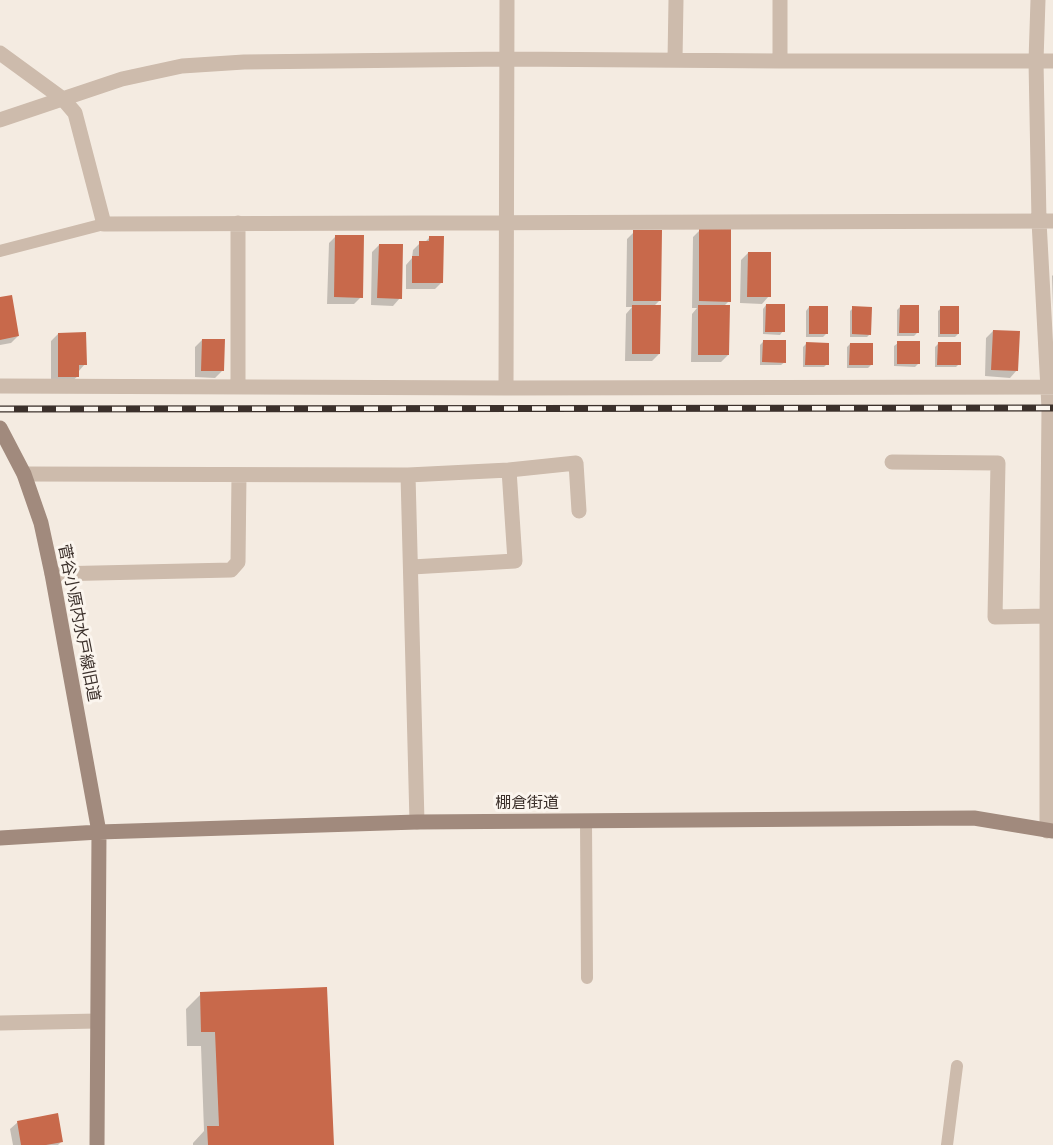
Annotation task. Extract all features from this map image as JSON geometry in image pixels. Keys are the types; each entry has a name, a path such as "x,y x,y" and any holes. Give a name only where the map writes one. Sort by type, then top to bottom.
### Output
{"street":[{"path":"506,388 507,0"},
{"path":"675,60 676,0"},
{"path":"780,0 780,61"},
{"path":"1038,0 1036,61 1046,220 1051,387 1047,616 1050,831"},
{"path":"0,53 63,99 75,113 104,224 1046,220"},
{"path":"0,120 122,79 182,66 244,62 507,59 1053,61"},
{"path":"238,223 238,387"},
{"path":"0,386 1051,387"},
{"name":"菅谷小原内水戸線旧道","path":"0,428 24,474 41,523 99,832 97,1145"},
{"path":"892,462 998,463 995,617 1047,616"},
{"path":"24,474 408,476 576,464 579,511"},
{"path":"412,567 515,561 509,470"},
{"path":"52,574 231,570 238,562 239,475"},
{"path":"408,476 417,822"},
{"name":"棚倉街道","path":"0,838 99,832 417,822 974,818 1050,831"},
{"path":"0,1023 97,1021"}],"lane":[{"path":"0,251 104,224"},
{"path":"586,821 587,978"},
{"path":"947,1145 957,1066"}],"building":[{"path":"699,228 731,229 731,302 699,301"},
{"path":"633,230 662,230 661,301 633,301"},
{"path":"335,235 364,235 363,298 334,297"},
{"path":"429,236 444,236 443,283 412,283 412,256 419,256 419,241 429,241"},
{"path":"379,244 403,244 402,299 377,298"},
{"path":"748,252 771,252 771,297 747,297"},
{"path":"12,295 19,336 0,340 0,297"},
{"path":"766,304 785,304 785,332 765,332"},
{"path":"632,305 661,305 660,354 632,354"},
{"path":"698,305 730,305 729,355 698,355"},
{"path":"900,305 919,305 919,333 899,333"},
{"path":"809,306 828,306 828,334 809,334"},
{"path":"852,306 872,307 871,335 852,334"},
{"path":"940,306 959,306 959,334 940,334"},
{"path":"993,330 1020,331 1018,371 991,370"},
{"path":"86,332 87,365 79,365 79,377 58,377 58,333"},
{"path":"202,339 225,339 224,371 201,371"},
{"path":"763,340 786,340 786,363 762,362"},
{"path":"897,341 920,341 920,364 897,364"},
{"path":"806,342 829,343 829,365 805,365"},
{"path":"938,342 961,342 961,365 937,365"},
{"path":"850,343 873,343 873,365 849,365"},
{"path":"327,987 334,1145 208,1145 207,1126 219,1126 215,1032 201,1032 200,992"},
{"path":"58,1113 63,1142 21,1145 17,1121"}],"railway":[{"path":"0,409 1053,408"}]}
